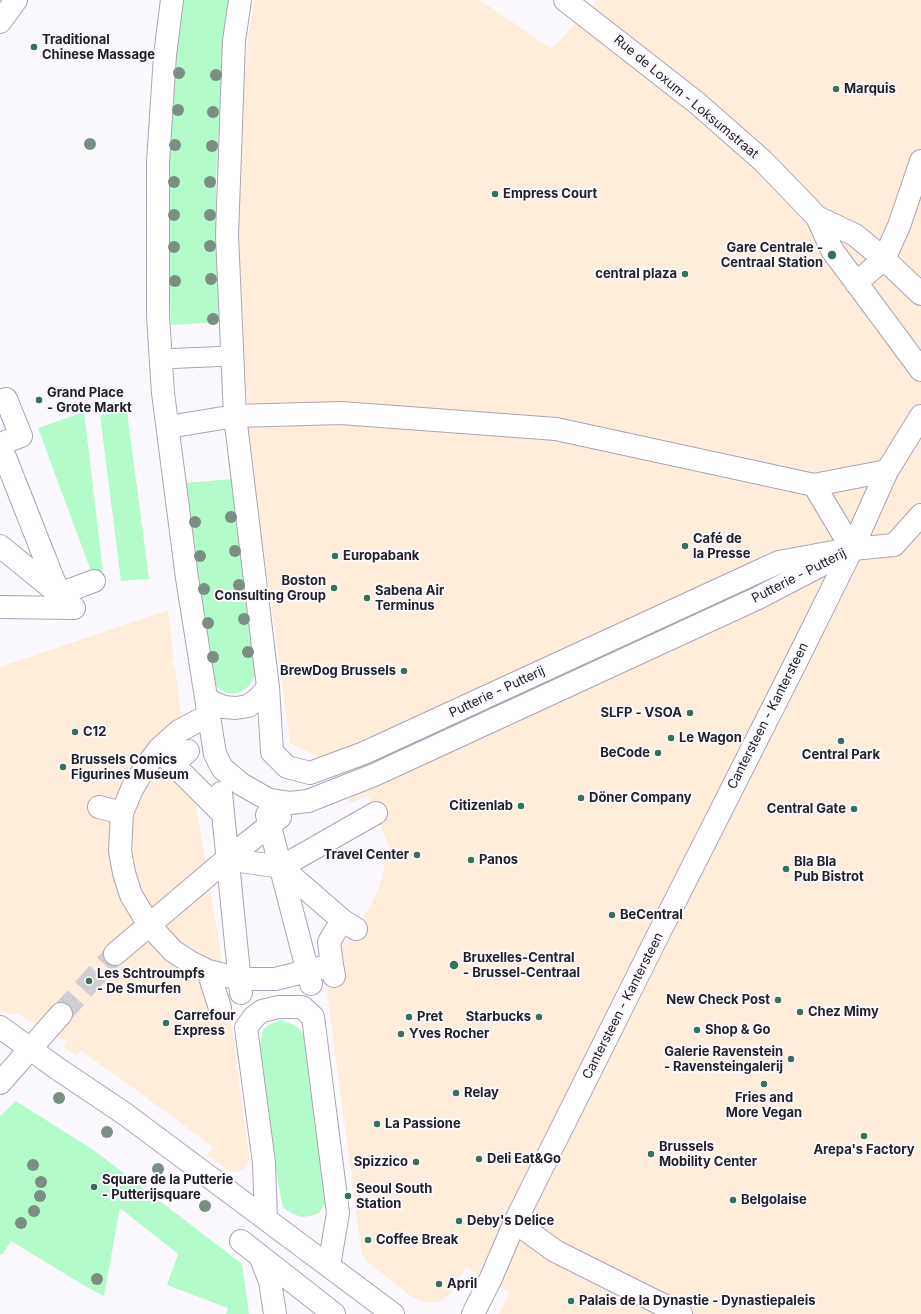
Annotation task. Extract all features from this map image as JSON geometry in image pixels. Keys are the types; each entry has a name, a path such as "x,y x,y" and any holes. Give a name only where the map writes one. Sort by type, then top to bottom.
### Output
{"street":[{"path":"0,22 16,0"},
{"name":"Putterie - Putterij","path":"172,0 165,55 158,162 158,316 161,359 187,578 215,754 222,768 241,784 269,800 290,803 308,801 374,775 779,588 852,549"},
{"name":"Putterie - Putterij","path":"240,0 234,41 227,235 231,356 235,416 268,687 272,752 287,767 310,773 364,753 778,562 852,549"},
{"name":"Rue de Loxum - Loksumstraat","path":"565,0 698,102 763,161 817,217 832,250 921,370"},
{"path":"856,283 884,259 899,226 921,161"},
{"name":"Rue de Loxum - Loksumstraat","path":"817,217 855,234 921,294"},
{"path":"0,401 6,399 25,422 21,436 2,449 59,594"},
{"path":"168,427 235,416 341,413 556,429 814,485 888,471"},
{"name":"Cantersteen - Kantersteen","path":"473,1314 491,1278 515,1222 797,660 852,549 888,471 921,416"},
{"path":"814,485 852,549 894,545 921,515"},
{"path":"0,546 74,608 0,607"},
{"path":"59,594 94,581"},
{"path":"173,755 179,731 207,706 214,704 236,708 248,706 259,698 268,687"},
{"path":"173,755 222,804 240,986"},
{"path":"173,755 144,769 132,789 122,813 120,851 124,873 131,895 149,925 173,951 190,962 240,986 276,986 333,970 330,942 349,924 281,867 227,859"},
{"path":"99,807 122,813"},
{"path":"281,867 376,813"},
{"path":"116,954 273,819 281,867 309,977"},
{"path":"208,971 220,1008"},
{"path":"266,1219 264,1163 246,1028 254,1017 262,1011 279,1007 302,1007 313,1016 338,1213 328,1266"},
{"path":"0,1083 61,1014"},
{"path":"0,1027 125,1114 393,1314"},
{"path":"515,1222 555,1251 669,1311"},
{"path":"241,1235 261,1257 334,1314"},
{"path":"261,1257 270,1281 275,1314"}],"lane":[{"path":"161,359 231,356"}],"shaded area":[{"path":"254,0 480,0 552,49 597,0 921,0 921,1314 499,1314 509,1292 466,1267 449,1295 439,1302 428,1303 413,1298 369,1263 362,1255 325,978 339,943 349,941 348,940 371,905 379,887 389,847 368,796 350,803 325,763 314,754 290,743 250,448 240,283 239,211 244,89 248,38"},
{"path":"168,610 174,661 172,661 172,665 175,665 181,715 227,991 249,1154 249,1159 244,1169 235,1172 231,1172 207,1155 213,1147 81,1051 76,1056 63,1047 67,1042 18,1014 10,1015 0,1010 0,667"}],"green space":[{"path":"181,0 231,0 226,32 220,104 216,182 216,246 220,322 171,325 168,247 168,181 171,102"},
{"path":"84,412 103,571 92,574 38,428"},
{"path":"127,412 149,579 121,581 100,415"},
{"path":"232,479 256,674 250,685 244,690 234,694 227,693 219,689 213,683 184,483"},
{"path":"281,1020 300,1029 304,1037 321,1157 328,1194 319,1213 310,1216 301,1217 291,1213 283,1207 276,1169 260,1044 263,1030 268,1025"},
{"path":"16,1101 95,1151 242,1264 249,1314 226,1314 228,1308 167,1285 178,1254 120,1208 104,1296 11,1241 2,1255 0,1254 0,1116"}],"tunnel":[{"path":"61,1014 115,954"}],"place":[{"name":"Traditional Chinese Massage","path":"34,47"},
{"name":"Marquis","path":"836,89"},
{"name":"Empress Court","path":"495,194"},
{"name":"Gare Centrale - Centraal Station","path":"832,255"},
{"name":"central plaza","path":"685,274"},
{"name":"Grand Place - Grote Markt","path":"39,400"},
{"name":"Café de la Presse","path":"685,546"},
{"name":"Europabank","path":"335,556"},
{"name":"Boston Consulting Group","path":"334,588"},
{"name":"Sabena Air Terminus","path":"367,598"},
{"name":"BrewDog Brussels","path":"404,671"},
{"name":"SLFP - VSOA","path":"690,713"},
{"name":"C12","path":"75,732"},
{"name":"Le Wagon","path":"671,738"},
{"name":"Central Park","path":"841,741"},
{"name":"BeCode","path":"658,753"},
{"name":"Brussels Comics Figurines Museum","path":"63,767"},
{"name":"Döner Company","path":"581,798"},
{"name":"Citizenlab","path":"521,806"},
{"name":"Central Gate","path":"854,809"},
{"name":"Travel Center","path":"417,855"},
{"name":"Panos","path":"471,860"},
{"name":"Bla Bla Pub Bistrot","path":"786,869"},
{"name":"BeCentral","path":"612,915"},
{"name":"Bruxelles-Central - Brussel-Centraal","path":"454,965"},
{"name":"Les Schtroumpfs - De Smurfen","path":"89,981"},
{"name":"New Check Post","path":"778,1000"},
{"name":"Chez Mimy","path":"800,1012"},
{"name":"Pret","path":"409,1017"},
{"name":"Starbucks","path":"539,1017"},
{"name":"Carrefour Express","path":"166,1023"},
{"name":"Shop & Go","path":"697,1030"},
{"name":"Yves Rocher","path":"401,1034"},
{"name":"Galerie Ravenstein - Ravensteingalerij","path":"791,1059"},
{"name":"Fries and More Vegan","path":"764,1084"},
{"name":"Relay","path":"456,1093"},
{"name":"La Passione","path":"377,1124"},
{"name":"Arepa's Factory","path":"864,1136"},
{"name":"Brussels Mobility Center","path":"651,1154"},
{"name":"Deli Eat&Go","path":"479,1159"},
{"name":"Spizzico","path":"416,1162"},
{"name":"Square de la Putterie - Putterijsquare","path":"94,1187"},
{"name":"Seoul South Station","path":"348,1196"},
{"name":"Belgolaise","path":"733,1200"},
{"name":"Deby's Delice","path":"459,1221"},
{"name":"Coffee Break","path":"368,1240"},
{"name":"April","path":"439,1284"},
{"name":"Palais de la Dynastie - Dynastiepaleis","path":"571,1301"}]}
